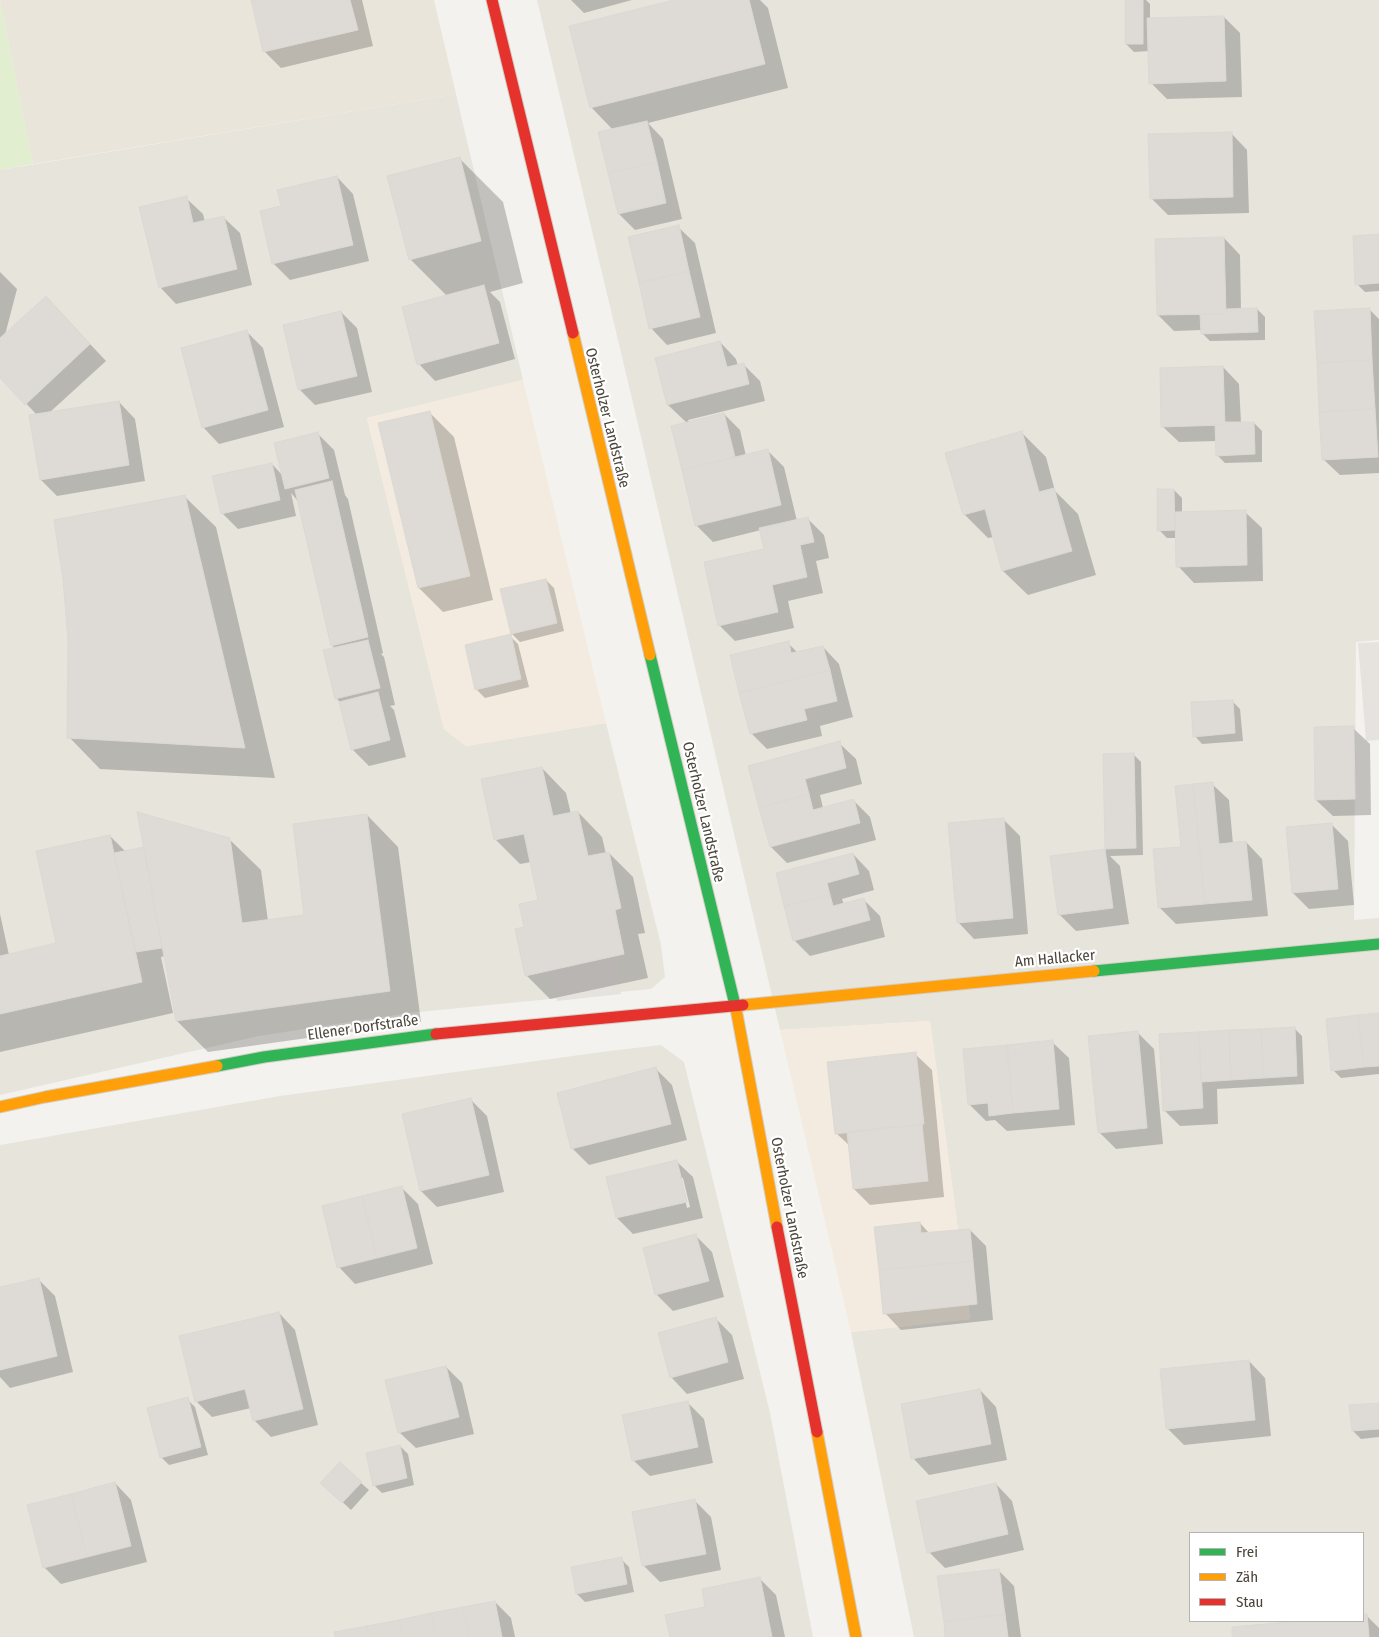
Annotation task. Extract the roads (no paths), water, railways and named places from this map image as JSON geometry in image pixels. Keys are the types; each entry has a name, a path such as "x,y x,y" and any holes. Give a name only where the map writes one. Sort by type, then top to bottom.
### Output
{"main road":[{"name":"Osterholzer Landstraße","path":"492,0 734,1006 856,1637"},
{"name":"Am Hallacker","path":"734,1006 1379,944"},
{"name":"Ellener Dorfstraße","path":"0,1107 264,1056 422,1034 734,1006"}]}
